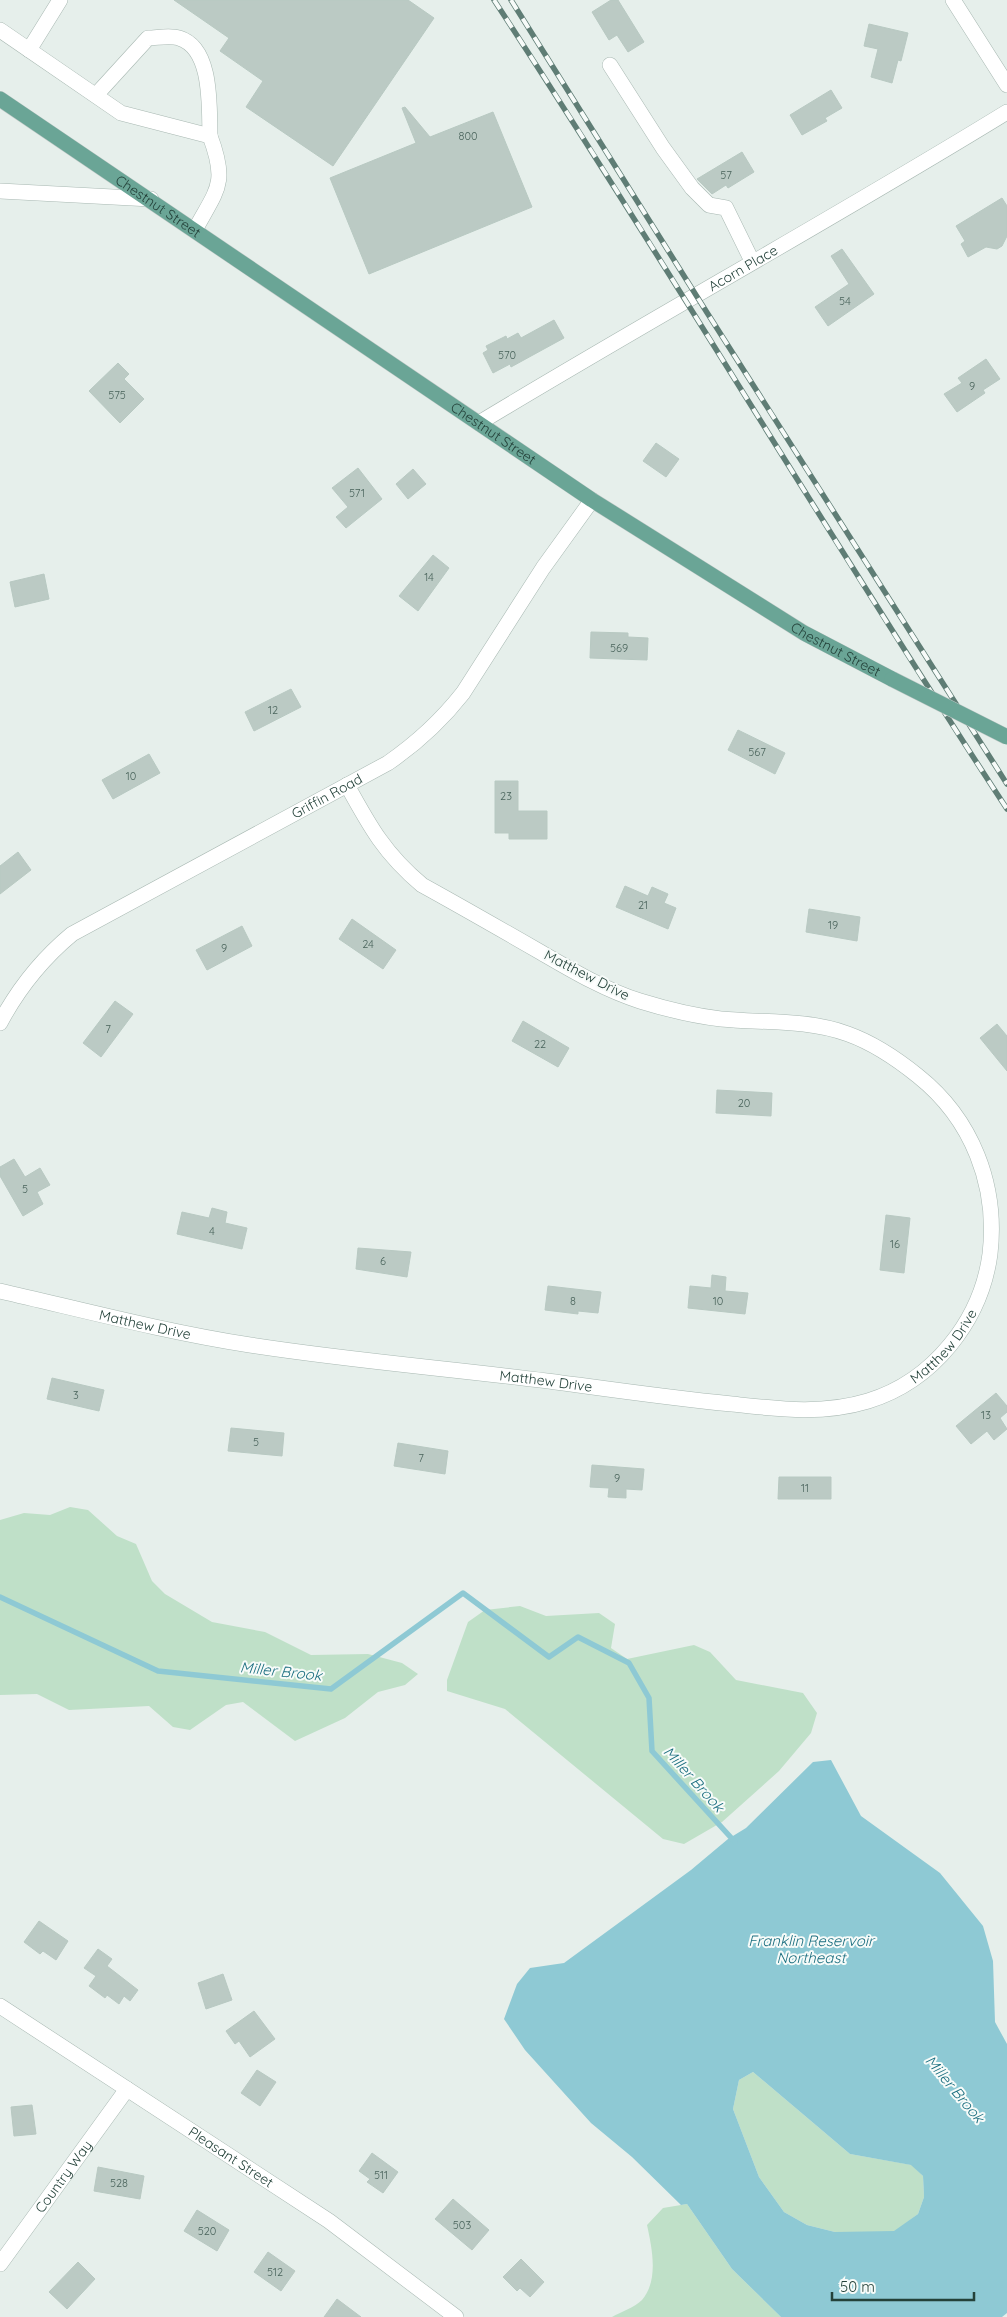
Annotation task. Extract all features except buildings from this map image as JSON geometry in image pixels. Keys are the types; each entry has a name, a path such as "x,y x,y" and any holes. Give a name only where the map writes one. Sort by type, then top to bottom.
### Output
{"main road":[{"name":"Chestnut Street","path":"0,99 151,199 592,500 804,633 1007,737"}],"street":[{"path":"29,50 60,0"},
{"path":"953,0 1007,85"},
{"path":"0,30 121,113 210,136"},
{"path":"96,96 148,38 178,37 193,46 202,60 209,94 210,136 219,164 219,186 195,230"},
{"path":"610,65 663,148 692,188 709,205 726,208 752,261"},
{"name":"Acorn Place","path":"480,422 752,261 937,155 1007,112"},
{"path":"0,191 151,199"},
{"name":"Griffin Road","path":"0,1023 26,982 44,960 72,934 347,785 412,747 448,712 463,693 543,568 592,500"},
{"name":"Matthew Drive","path":"0,1291 150,1326 248,1345 720,1403 803,1411 843,1408 890,1393 921,1373 961,1332 985,1277 991,1240 987,1184 978,1151 956,1115 937,1093 918,1076 874,1046 845,1032 810,1025 719,1019 678,1011 637,1000 594,981 422,885 400,867 386,851 373,832 347,785"},
{"name":"Pleasant Street","path":"0,2006 329,2221 456,2317"},
{"name":"Country Way","path":"0,2264 126,2089"}],"green space":[{"path":"70,1507 88,1510 117,1536 136,1544 152,1581 165,1594 212,1622 265,1632 311,1655 368,1654 402,1663 418,1674 405,1685 378,1692 345,1718 295,1741 243,1702 226,1705 190,1730 173,1727 149,1706 69,1710 37,1694 0,1695 0,1520 24,1513 50,1515"},
{"path":"520,1606 546,1616 599,1613 615,1624 611,1648 627,1659 694,1645 710,1652 736,1680 803,1693 817,1713 811,1733 779,1771 722,1822 684,1844 663,1839 505,1709 447,1691 447,1680 468,1622 485,1610"},
{"path":"753,2072 850,2154 912,2165 923,2176 924,2197 918,2214 894,2232 835,2232 807,2225 784,2212 759,2177 733,2109 739,2080"},
{"path":"687,2204 732,2269 781,2317 612,2317 639,2303 651,2283 653,2264 647,2225 663,2208"}],"water":[{"name":"Franklin Reservoir Northeast","path":"831,1760 861,1816 940,1873 983,1926 993,1961 995,2022 1007,2044 1007,2313 1002,2317 781,2317 732,2269 687,2204 681,2205 632,2157 591,2123 525,2050 504,2019 517,1984 530,1968 564,1963 691,1870 728,1839 746,1828 813,1762","holes":["753,2072 850,2154 911,2165 923,2176 924,2197 918,2214 894,2231 835,2232 807,2225 784,2212 759,2177 733,2109 739,2080"]}],"waterway":[{"name":"Miller Brook","path":"0,1597 158,1671 331,1689 463,1593 549,1657 578,1637 629,1663 649,1698 652,1751 735,1842"}],"railway":[{"path":"494,0 1007,809"},
{"path":"511,0 1007,784"}]}
